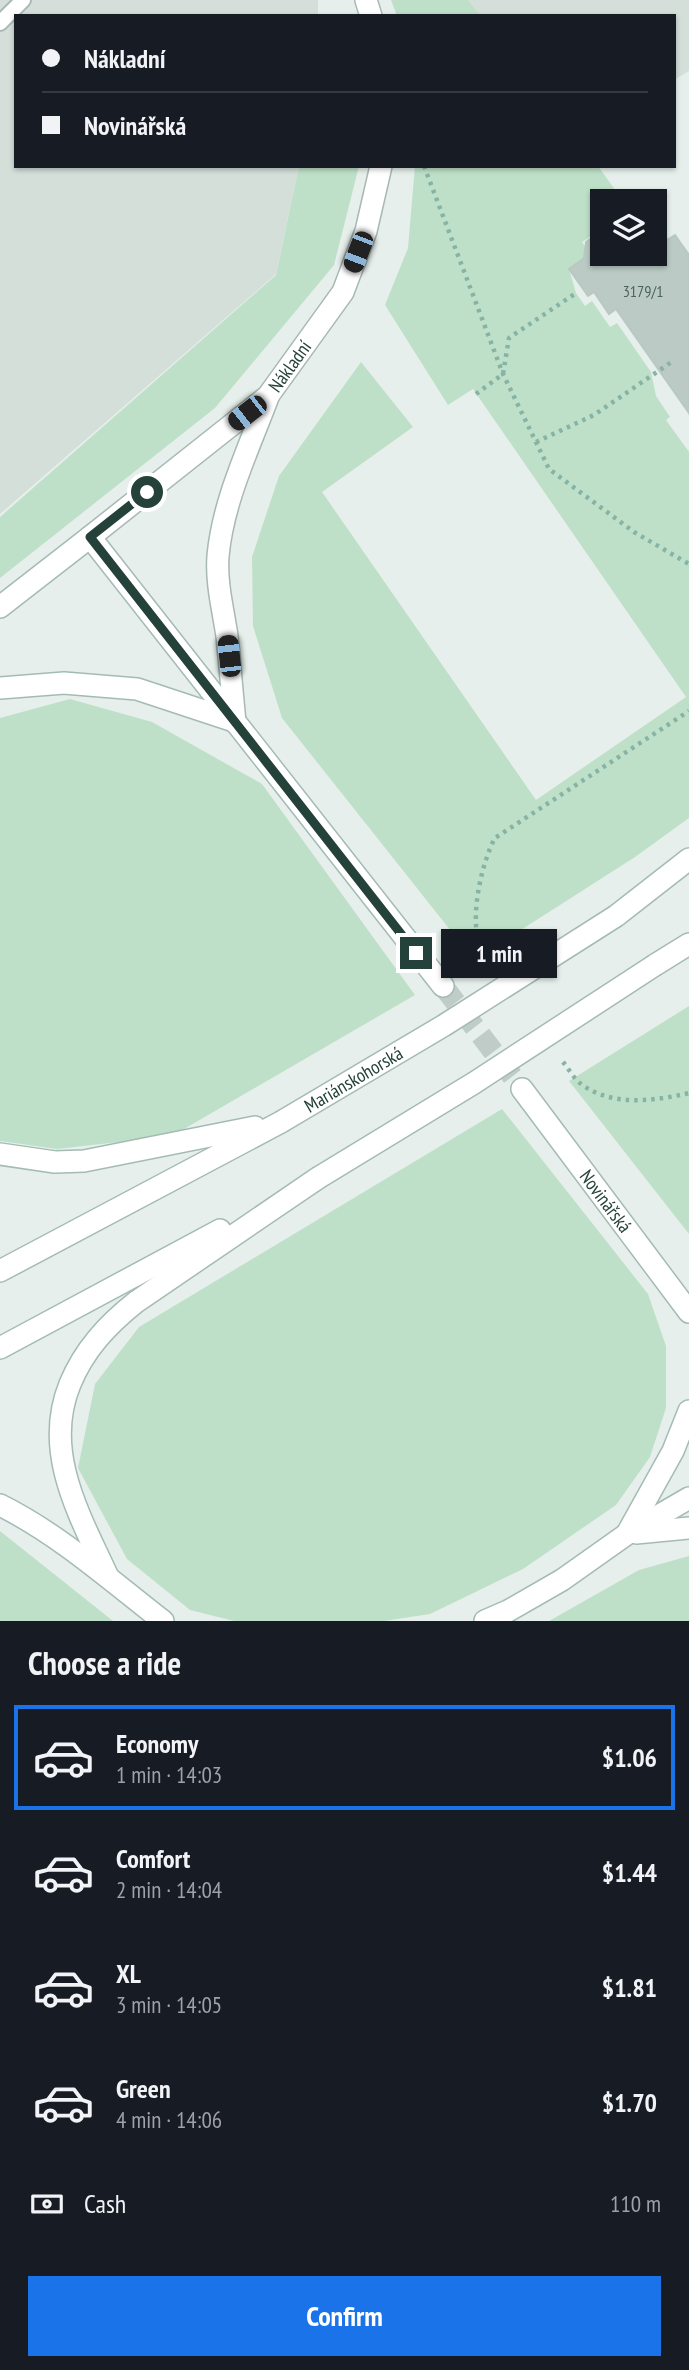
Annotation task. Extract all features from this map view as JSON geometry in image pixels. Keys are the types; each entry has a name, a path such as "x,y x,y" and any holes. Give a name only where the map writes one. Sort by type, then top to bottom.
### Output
{"main road":[{"name":"Nákladní","path":"0,607 268,396 343,292 366,231 381,168"},
{"path":"235,722 226,634 219,596 218,557 224,520 268,396"},
{"path":"90,537 443,986"},
{"path":"0,688 64,683 137,689 235,722"},
{"name":"Mariánskohorská","path":"0,1271 281,1122 443,1026 616,916 689,859"},
{"path":"108,1577 75,1507 59,1446 61,1409 77,1367 116,1317 318,1178 474,1083 689,944"},
{"name":"Novinářská","path":"522,1089 689,1312"},
{"path":"0,1154 55,1161 84,1161 281,1122"},
{"path":"0,1348 318,1178"},
{"path":"627,1534 677,1444 689,1411"},
{"path":"485,1621 562,1580 627,1534 689,1498"},
{"path":"0,1505 38,1527 108,1577 163,1621"},
{"path":"627,1534 689,1528"}],"lane":[{"path":"0,23 23,0"}],"path":[{"path":"425,168 503,374 549,469 634,532 689,564"},
{"path":"476,394 503,374 509,338 576,293"},
{"path":"536,442 594,415 673,362"},
{"path":"485,960 477,936 477,906 486,855 495,838 689,711"},
{"path":"564,1062 580,1083 602,1094 632,1101 662,1099 689,1093"}],"shaded area":[{"path":"0,0 318,0 318,14 14,14 14,168 299,168 276,274 0,514"},
{"path":"468,0 689,0 689,71 676,79 676,14 479,14"}],"green space":[{"path":"391,0 468,0 479,14 396,14"},
{"path":"299,168 358,168 334,265 215,408 0,578 0,517 276,275"},
{"path":"415,168 599,168 614,189 590,189 590,237 582,242 590,254 569,269 576,293 585,306 592,301 610,327 617,323 651,372 656,396 670,417 666,420 689,452 689,818 635,857 474,960 282,718 253,626 252,557 279,476 361,362 413,427 322,492 536,800 686,697 473,389 448,405 385,305 408,248"},
{"path":"70,699 152,722 262,784 415,995 172,1136 57,1149 0,1141 0,718"},
{"path":"689,1006 689,1234 569,1081"},
{"path":"502,1109 648,1294 666,1346 666,1408 650,1457 616,1505 523,1569 430,1614 384,1621 234,1621 190,1610 127,1559 78,1468 95,1384 139,1327"},
{"path":"0,1531 113,1621 0,1621"},
{"path":"689,1556 689,1621 549,1621 639,1570"}],"building":[{"path":"675,235 689,255 689,413 616,309 609,314 594,292 588,296 569,269 584,258 586,242 590,239 590,266 667,266 667,240"}],"tunnel":[{"path":"443,986 522,1089"}],"route":[{"path":"147,492 90,537 416,953"}]}
